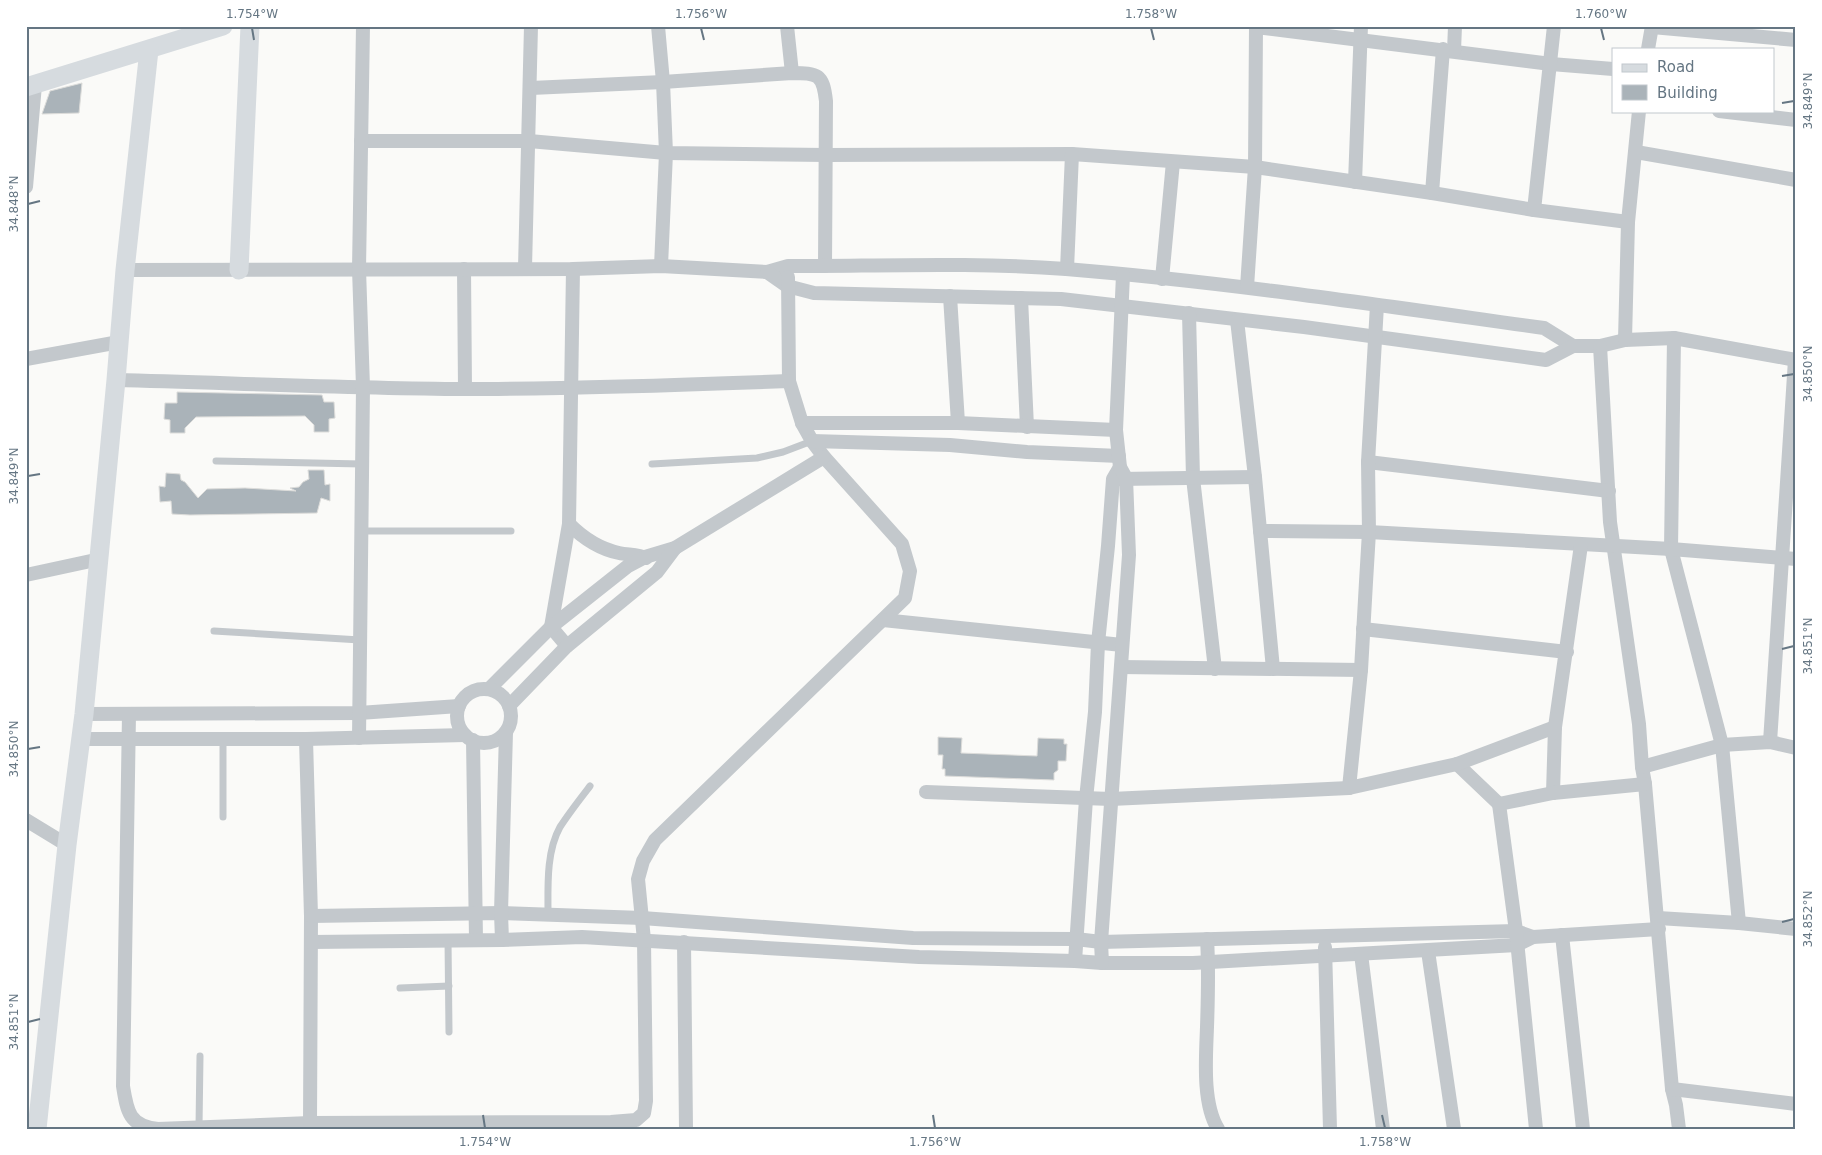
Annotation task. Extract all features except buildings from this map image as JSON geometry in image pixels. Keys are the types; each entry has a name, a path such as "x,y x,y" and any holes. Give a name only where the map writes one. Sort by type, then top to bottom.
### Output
{"street":[{"path":"26,187 31,86 223,26"},
{"path":"240,270 250,26"},
{"path":"358,738 363,388 360,269 363,26"},
{"path":"525,268 531,26"},
{"path":"658,26 666,153 661,266"},
{"path":"787,26 792,73"},
{"path":"1247,287 1255,167 1256,26 1360,33 1448,50 1551,64 1612,69"},
{"path":"1432,193 1448,50 1456,26"},
{"path":"1534,210 1554,26"},
{"path":"1648,48 1652,27 1796,40"},
{"path":"1355,182 1360,33"},
{"path":"37,1129 84,714 100,559 125,270 149,50"},
{"path":"530,88 663,82 792,73 809,73 821,80 824,85 826,101 825,266"},
{"path":"1625,340 1628,222 1639,112"},
{"path":"1728,112 1796,120"},
{"path":"361,140 529,142 666,153 826,155 1072,154 1255,167 1534,210 1628,222"},
{"path":"1636,152 1796,180"},
{"path":"1066,269 1072,154"},
{"path":"1162,279 1173,162"},
{"path":"125,270 464,270 661,266 767,272 788,266 946,265 1066,269 1247,287 1544,328 1573,346"},
{"path":"129,714 123,1086 129,1122 147,1128 310,1123 485,1125 636,1120 644,1113 646,1100 644,940 638,879 643,861 655,840 905,598 910,571 902,544 824,457 802,423 789,381 788,266"},
{"path":"551,627 569,524 573,269"},
{"path":"464,270 465,389"},
{"path":"767,272 787,286 814,293 1061,299 1304,327 1546,360 1573,346 1600,346 1625,340 1674,338 1795,360 1789,558 1770,742"},
{"path":"1102,963 1101,942 1128,555 1116,430 1123,275"},
{"path":"950,296 958,423"},
{"path":"1021,298 1027,427"},
{"path":"1349,788 1361,670 1369,532 1368,462 1377,305"},
{"path":"1189,314 1193,478 1215,669"},
{"path":"1237,320 1256,477 1273,669"},
{"path":"1674,338 1672,549 1722,745 1739,923"},
{"path":"26,359 119,342"},
{"path":"1600,346 1610,522 1639,724 1659,923 1672,1089 1679,1129"},
{"path":"116,380 363,388 465,389 572,388 789,381"},
{"path":"802,423 958,423 1116,430"},
{"path":"812,441 950,445 1027,452 1120,470 1193,478 1256,477"},
{"path":"489,689 551,627 628,566 645,557 675,548 824,457"},
{"path":"1368,462 1609,491"},
{"path":"1075,961 1086,799 1095,712 1098,642 1108,546 1120,470"},
{"path":"569,524 582,537 603,548 618,553 645,557 657,572"},
{"path":"1260,531 1369,532 1581,545 1614,545 1789,558"},
{"path":"1553,792 1555,727 1581,545"},
{"path":"509,706 567,646 657,572 675,548"},
{"path":"26,575 100,559"},
{"path":"883,620 1122,645"},
{"path":"551,627 567,646"},
{"path":"1363,630 1567,652"},
{"path":"1121,666 1361,670"},
{"path":"80,739 469,737 482,742 491,742 506,732 510,724 509,706 505,698 498,692 489,689 471,692 459,706 458,721 469,737 476,939"},
{"path":"84,714 359,713 459,706"},
{"path":"926,792 1111,800 1349,788 1457,764 1555,727"},
{"path":"502,940 501,913 506,732"},
{"path":"306,739 311,916 310,1123"},
{"path":"1642,767 1722,745 1770,742 1796,748"},
{"path":"1457,764 1499,804 1516,938 1536,1129"},
{"path":"1499,804 1553,792 1645,784"},
{"path":"26,820 68,845"},
{"path":"311,916 475,913 548,914 642,918 913,938 1076,939 1101,942 1325,936 1516,938 1562,935 1659,923 1739,923 1796,929"},
{"path":"1562,935 1583,1129"},
{"path":"1325,936 1330,1129"},
{"path":"311,942 502,940 582,937 900,956 1102,963 1208,962 1428,951 1516,938"},
{"path":"1207,939 1206,1064 1209,1105 1211,1115 1218,1129"},
{"path":"684,942 686,1129"},
{"path":"1428,951 1454,1129"},
{"path":"1361,954 1384,1129"},
{"path":"1672,1089 1796,1104"},
{"path":"1676,1106 1688,1129"}],"lane":[{"path":"652,464 757,458 783,452 812,441"},
{"path":"216,460 362,464"},
{"path":"361,531 511,531"},
{"path":"214,631 360,640"},
{"path":"223,739 223,817"},
{"path":"548,914 549,871 554,845 560,828 590,786"},
{"path":"448,940 449,1032"},
{"path":"400,988 449,986"},
{"path":"199,1127 200,1056"}]}
